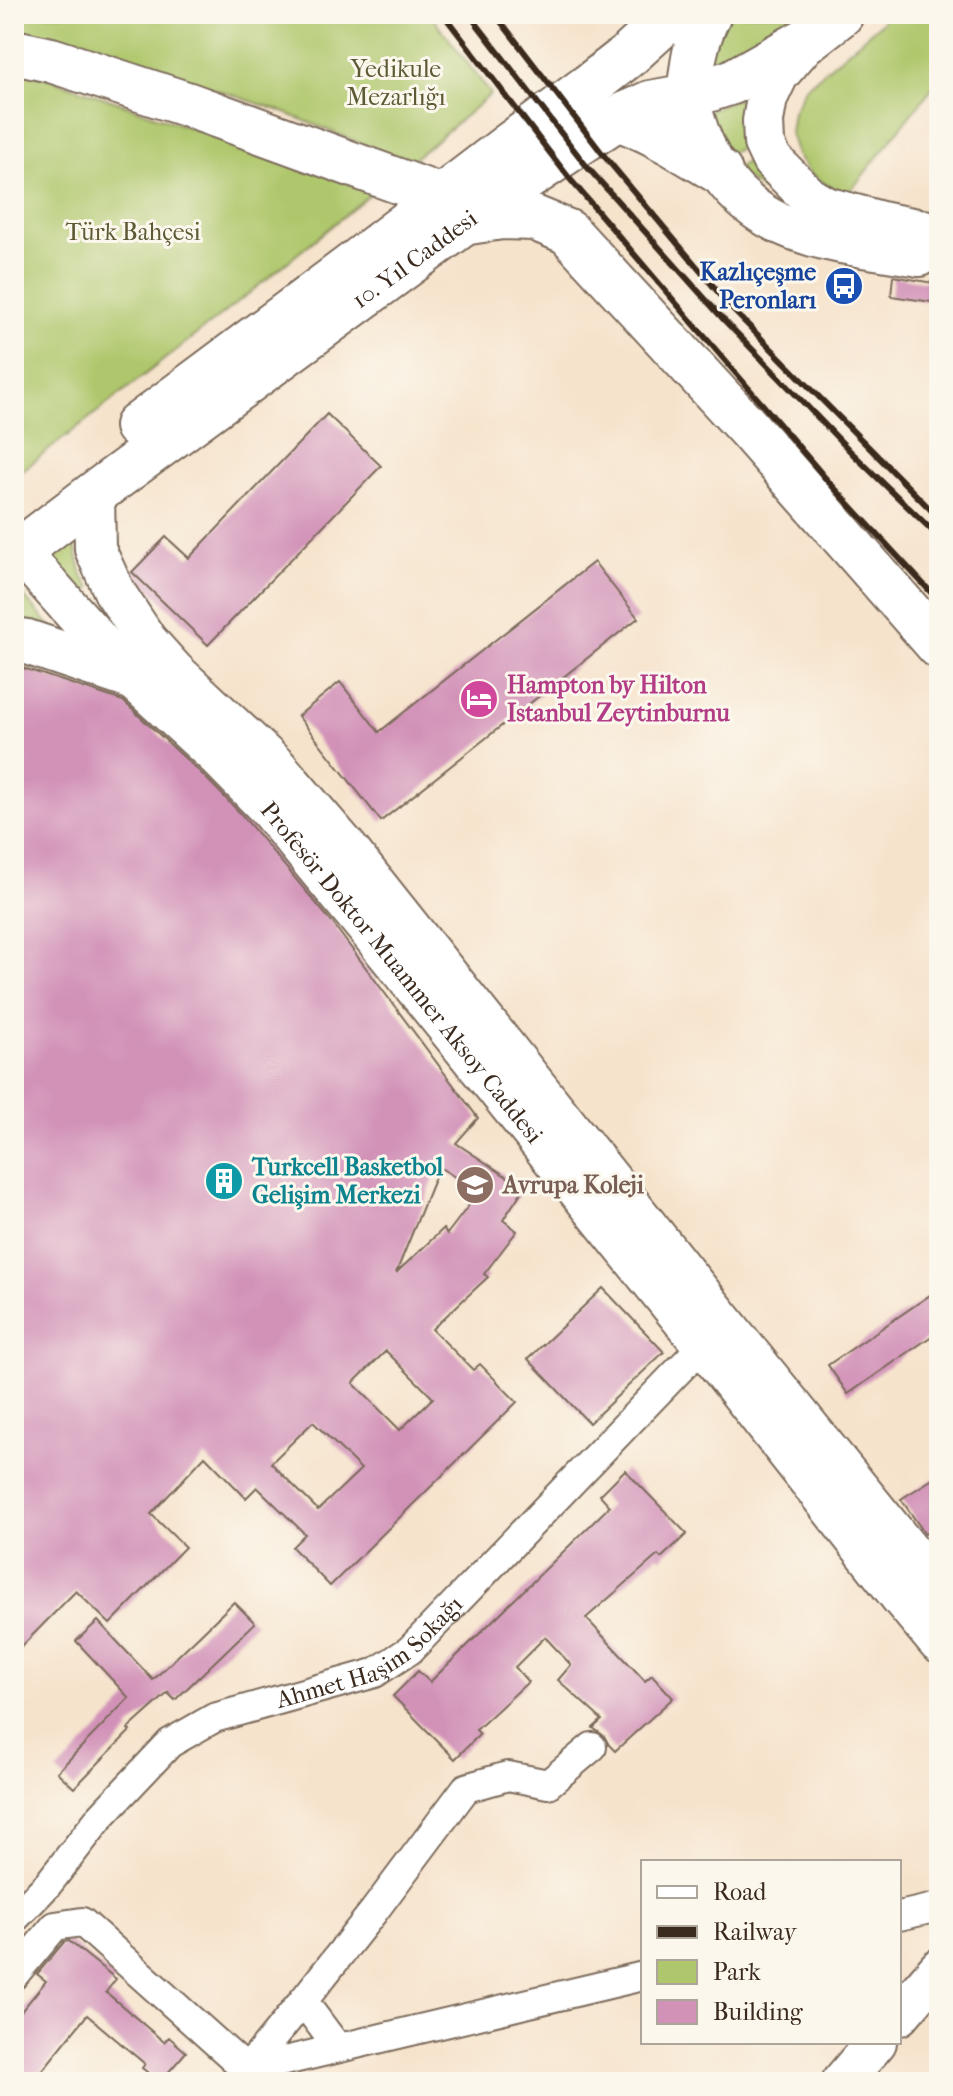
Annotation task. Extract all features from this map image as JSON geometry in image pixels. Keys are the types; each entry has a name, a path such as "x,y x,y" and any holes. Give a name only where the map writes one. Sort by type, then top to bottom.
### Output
{"main road":[{"name":"10. Yıl Caddesi","path":"15,542 94,494 455,210 674,14"},
{"path":"709,14 692,61 689,96 692,113 709,158 745,200 770,219 815,236 939,259"},
{"name":"10. Yıl Caddesi","path":"15,542 455,210 509,190 617,118 650,103 689,96 732,82 825,26"},
{"path":"825,26 778,75 767,98 763,121 764,143 772,160 809,197 826,207 939,233"},
{"path":"14,52 51,60 189,105 455,210 534,218 568,232 748,428 939,646"},
{"path":"617,118 643,126 720,172"},
{"name":"Profesör Doktor Muammer Aksoy Caddesi","path":"94,494 95,549 114,591 147,641 174,671 277,767 346,847 939,1588"},
{"name":"Profesör Doktor Muammer Aksoy Caddesi","path":"15,542 131,677 267,807 703,1345 939,1643"},
{"path":"14,640 131,677"},
{"path":"901,2013 939,1969"},
{"path":"851,2079 875,2044"}],"street":[{"name":"Ahmet Haşim Sokağı","path":"14,1919 48,1884 101,1816 170,1743 214,1718 375,1673 410,1650 703,1345"},
{"path":"241,2076 374,1911 466,1788 508,1776 548,1784 592,1747"},
{"path":"901,1916 939,1907"},
{"path":"14,1975 55,1926 82,1922 241,2076"},
{"path":"241,2076 338,2048 641,1976"},
{"path":"303,2001 338,2048"}],"green space":[{"name":"Yedikule Mezarlığı","path":"14,14 430,14 491,94 409,163 278,110 90,48 14,32"},
{"path":"726,14 819,14 718,73 701,58"},
{"path":"888,14 939,14 939,79 848,194 810,173 797,155 790,133 793,112 805,88"},
{"name":"Türk Bahçesi","path":"14,66 373,192 14,477"},
{"path":"734,99 749,103 748,144 723,157 703,113"},
{"path":"752,158 794,213 734,170"},
{"path":"72,533 82,576 91,588 80,598 42,556"},
{"path":"14,585 50,626 14,618"}],"building":[{"path":"893,276 939,284 939,303 891,296"},
{"path":"327,414 381,466 208,645 132,572 166,537 189,558"},
{"name":"Hampton by Hilton Istanbul Zeytinburnu","path":"594,562 638,618 381,821 298,716 340,682 379,732"},
{"name":"Turkcell Basketbol Gelişim Merkezi","path":"14,665 123,701 202,774 241,814 331,921 478,1118 456,1143 524,1188 503,1220 517,1231 484,1274 488,1277 432,1329 473,1370 480,1364 517,1402 330,1586 292,1547 305,1534 257,1487 246,1498 205,1456 151,1514 185,1547 110,1624 76,1591 14,1654","holes":["439,1167 479,1192 447,1234 443,1229 396,1273","386,1351 433,1398 400,1430 353,1383","313,1422 361,1469 318,1510 271,1463"]},
{"path":"603,1288 664,1352 589,1423 528,1359"},
{"path":"939,1289 939,1331 848,1394 828,1365"},
{"path":"625,1470 687,1534 586,1618 645,1681 652,1675 673,1698 615,1751 604,1736 593,1728 602,1720 558,1680 571,1665 545,1637 515,1667 528,1682 476,1730 480,1734 455,1759 393,1696 418,1671 430,1682 610,1506 600,1495"},
{"path":"939,1475 939,1525 925,1534 901,1499"},
{"path":"234,1602 255,1623 175,1700 168,1693 128,1729 130,1731 74,1788 57,1772 129,1698 76,1641 98,1621 153,1680"},
{"path":"69,1941 116,1979 106,1992 164,2042 169,2037 186,2052 160,2082 142,2068 145,2064 87,2015 33,2082 14,2082 14,2020 46,1981 37,1974 64,1942"}],"railway":[{"path":"443,14 570,179 827,480 939,601"},
{"path":"469,14 588,168 725,321 852,453 939,537"},
{"path":"495,14 605,157 734,311 939,518"}],"place":[{"name":"Kazlıçeşme Peronları","path":"844,286"},
{"name":"Hampton by Hilton Istanbul Zeytinburnu","path":"479,699"},
{"name":"Turkcell Basketbol Gelişim Merkezi","path":"224,1181"},
{"name":"Avrupa Koleji","path":"475,1185"}]}
